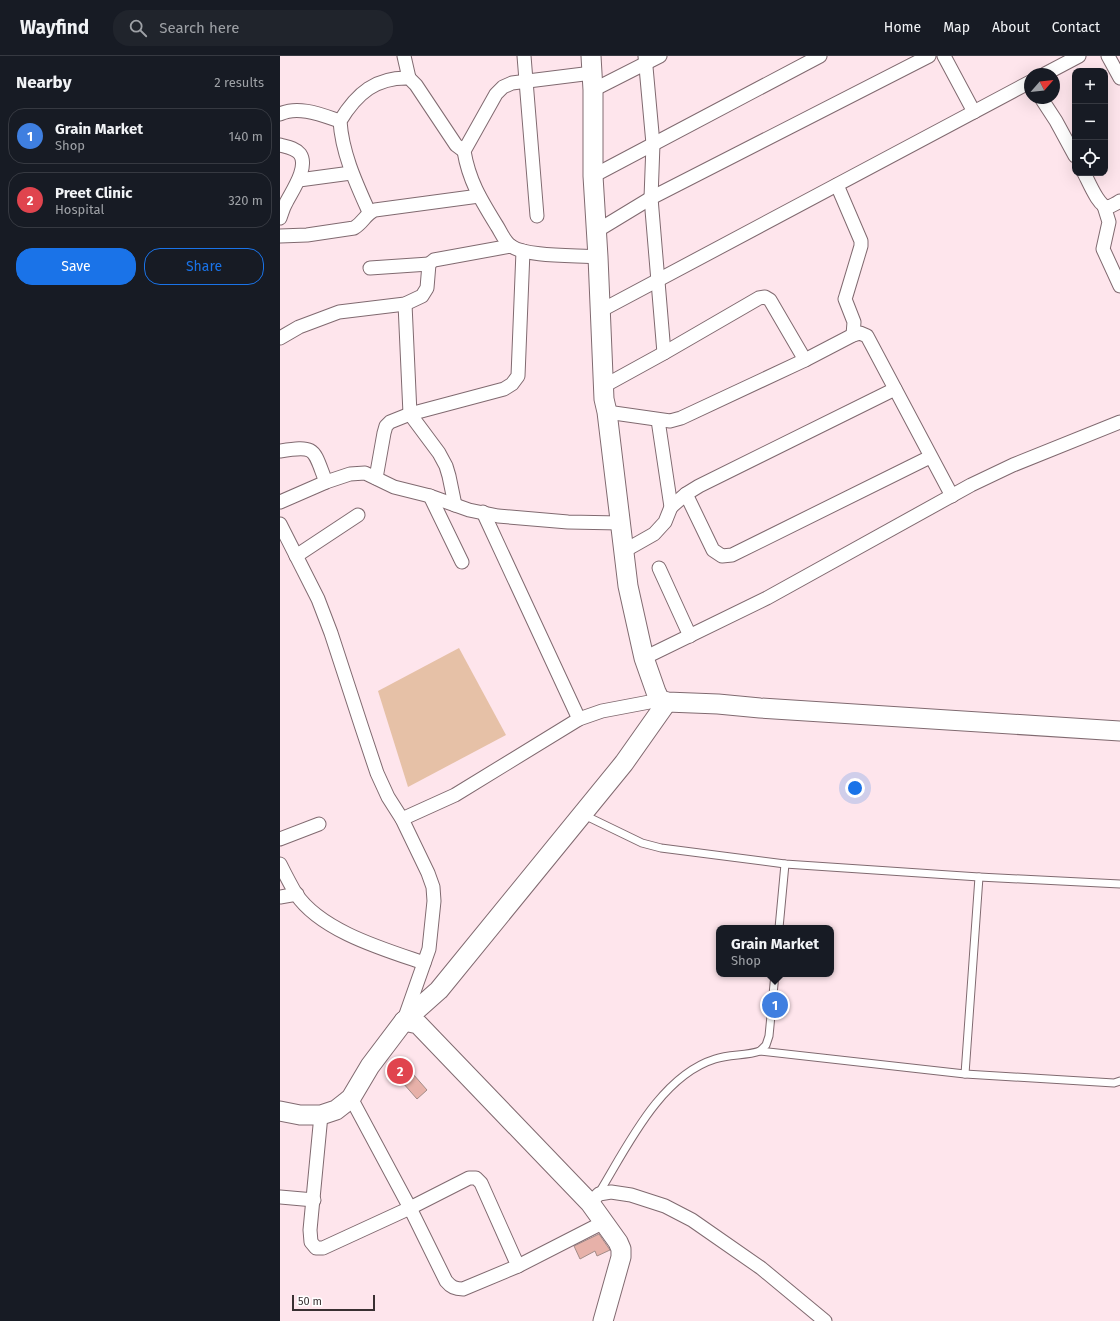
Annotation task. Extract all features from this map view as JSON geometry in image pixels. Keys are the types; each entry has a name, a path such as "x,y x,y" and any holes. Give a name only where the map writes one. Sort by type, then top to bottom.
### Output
{"street":[{"path":"404,56 409,78 416,84 456,145 464,151 478,196 505,239 517,248"},
{"path":"524,56 537,216"},
{"path":"464,151 496,94 503,87 512,84 592,73 660,56"},
{"path":"593,176 820,56"},
{"path":"596,232 651,198 929,56"},
{"path":"944,56 974,112"},
{"path":"1056,68 1079,56"},
{"path":"1108,56 1120,78"},
{"path":"645,60 653,144 651,198 664,354"},
{"path":"592,73 593,176 604,386 628,586 644,658 656,692 664,701"},
{"path":"369,212 351,173 340,129 340,121 365,90 387,80 409,78"},
{"path":"600,311 1024,85"},
{"path":"1045,104 1072,150"},
{"path":"280,114 292,110 313,113 340,121"},
{"path":"280,145 294,149 300,154 302,160 299,180 285,204 280,218"},
{"path":"299,180 351,173"},
{"path":"1086,176 1100,202 1104,206 1109,222 1104,249 1120,286"},
{"path":"837,185 861,242 845,299 854,322 853,335"},
{"path":"280,236 307,235 354,228 360,224 369,212 375,210 478,196"},
{"path":"1104,206 1108,207 1120,201"},
{"path":"376,478 384,433 386,426 390,422 410,414 504,389 512,384 518,376 517,248"},
{"path":"370,268 430,264 434,260 517,248 544,254 598,256"},
{"path":"280,338 299,327 340,312 405,304 422,296 427,288 430,264"},
{"path":"604,386 664,354 759,298 765,297 770,300 805,360"},
{"path":"405,304 410,414 439,453 446,466 455,505"},
{"path":"607,412 670,421 681,418 860,333 867,336 952,496"},
{"path":"624,551 654,534 665,522 671,507 686,494 895,389"},
{"path":"658,420 671,507"},
{"path":"644,658 767,598 952,496 1013,465 1120,422"},
{"path":"280,451 300,448 309,449 314,452 326,482"},
{"path":"686,494 713,550 722,556 732,556 930,457"},
{"path":"280,502 326,482 350,474 365,473 394,487 430,496 469,510 498,516 568,522 620,523"},
{"path":"430,496 462,562"},
{"path":"483,512 579,719"},
{"path":"296,556 358,515"},
{"path":"280,524 318,599 332,633 359,721 377,772 388,797 402,819 428,873 433,887 434,902 429,949 404,1021"},
{"path":"659,568 690,636"},
{"path":"280,1111 300,1115 321,1116 336,1110 351,1098 370,1066 404,1021 440,990 624,763 664,701"},
{"path":"402,819 455,795 579,719 602,711 664,701 1120,731"},
{"path":"280,839 319,824"},
{"path":"280,864 296,894 313,912 342,931 378,947 424,963"},
{"path":"280,897 296,894"},
{"path":"404,1021 418,1024 595,1198 604,1222 621,1249 621,1257 603,1321"},
{"path":"351,1098 410,1208 449,1286 456,1289 463,1289 518,1266 604,1222"},
{"path":"321,1116 310,1230 311,1242 316,1248 323,1248 410,1208 470,1178 476,1178 482,1183 518,1266"},
{"path":"595,1198 612,1192 631,1195 665,1206 692,1220 761,1268 826,1321"},
{"path":"280,1197 314,1200"}],"lane":[{"path":"582,814 642,843 661,848 785,864 979,877 1120,884"},
{"path":"779,925 785,864"},
{"path":"965,1074 979,877"},
{"path":"760,1051 766,1045 769,1036 774,977"},
{"path":"595,1198 628,1142 651,1111 675,1083 685,1074 715,1059 760,1051 965,1074 1114,1083 1120,1081"}],"shaded area":[{"path":"459,648 506,735 408,787 378,691"}],"building":[{"path":"399,1058 427,1090 417,1099 389,1067"},
{"path":"599,1234 610,1250 597,1256 595,1251 580,1259 574,1246"}],"place":[{"name":"Grain Market","path":"775,1005"},
{"name":"Preet Clinic","path":"400,1071"}]}
